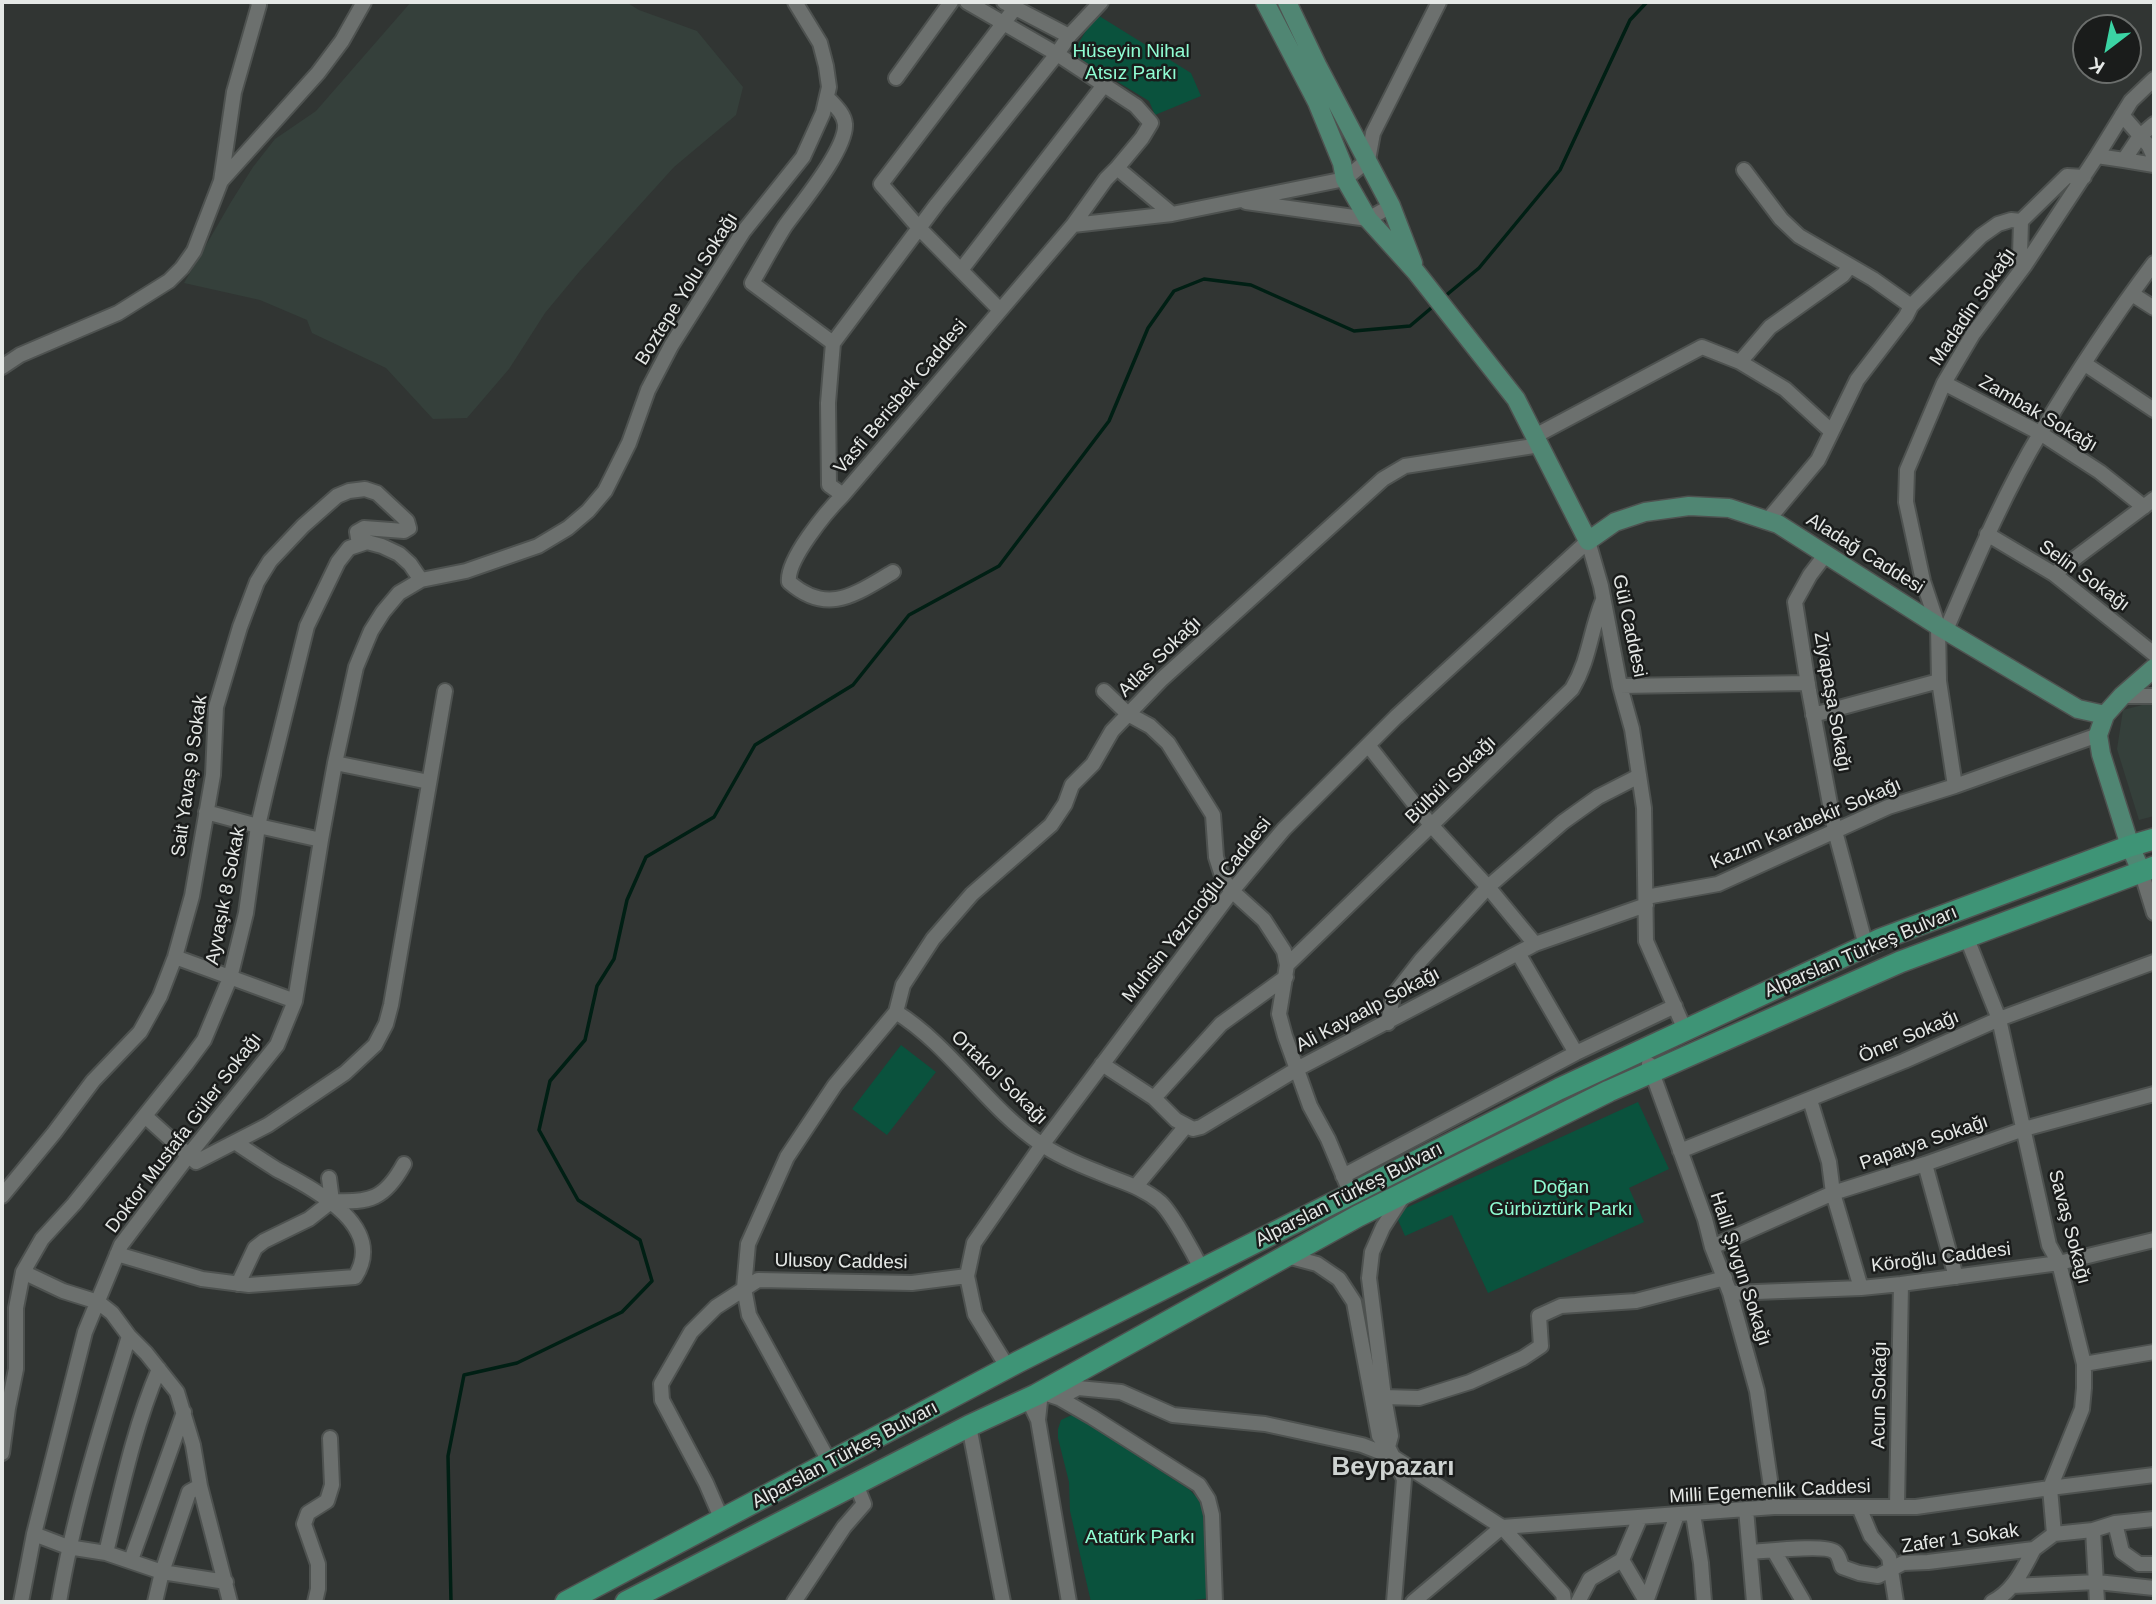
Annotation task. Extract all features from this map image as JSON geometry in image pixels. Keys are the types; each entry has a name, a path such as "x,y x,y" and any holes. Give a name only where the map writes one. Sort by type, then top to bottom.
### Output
{"highway":[{"name":"Alparslan Türkeş Bulvarı","path":"566,1602 1016,1364 1202,1270 1347,1185 1866,946 2154,839"},
{"name":"Alparslan Türkeş Bulvarı","path":"626,1602 969,1426 1043,1396 1287,1256 1406,1192 1609,1091 1900,962 2147,869"},
{"path":"1034,1360 1045,1371 1043,1396 1017,1396 1009,1390 1006,1379 1016,1364 1034,1360"}],"main road":[{"name":"Gül Caddesi","path":"1265,2 1317,102 1346,179 1368,219 1416,272 1516,399 1588,541"},
{"name":"Gül Caddesi","path":"1287,2 1391,206 1416,272"},
{"name":"Aladağ Caddesi","path":"1588,541 1615,522 1645,512 1689,506 1729,508 1777,524 1942,628 2078,709 2105,715"},
{"path":"2147,869 2130,846 2101,754 2098,735 2105,715 2122,695 2154,668"}],"street":[{"path":"2,367 20,355 118,313 169,281 194,251 221,181 234,92 257,16 258,2"},
{"path":"221,181 318,73 342,41 364,2"},
{"name":"Boztepe Yolu Sokağı","path":"421,580 466,570 538,546 568,528 606,491 629,443 648,390 671,346 743,232 803,157 823,113 829,87 820,43 795,2"},
{"path":"896,78 951,2"},
{"path":"961,270 1104,85 1057,54 967,2"},
{"path":"827,97 839,110 845,124 841,139 819,180 787,224 752,283 833,343 1069,36 1101,2"},
{"path":"1073,225 1171,214 1346,179 1368,160 1373,133 1439,2"},
{"path":"999,309 919,228 881,184 1004,23 1010,5 1069,36"},
{"name":"Madadin Sokağı","path":"1942,628 1923,581 1906,502 1907,470 1944,383 1973,334 2025,265 2131,101 2154,79"},
{"name":"Vasfi Berisbek Caddesi","path":"833,343 828,403 829,485 843,495 1073,225 1106,179 1142,138 1151,123 1136,106 1104,85"},
{"path":"2122,115 2154,156"},
{"path":"2124,160 2140,136 2154,124"},
{"path":"2097,156 2154,164"},
{"path":"1117,168 1171,214"},
{"path":"1744,170 1781,219 1799,236 1912,306"},
{"path":"2025,265 2020,256 2021,221 2067,176 2084,177"},
{"path":"1241,201 1368,219 1391,206"},
{"path":"1767,521 1811,469 1857,380 1912,306 1981,236 1998,224 2011,220 2021,221"},
{"path":"1955,786 1939,681 1942,628 2040,433 2154,263"},
{"path":"1740,362 1770,327 1843,275 1850,266"},
{"path":"2132,294 2154,308"},
{"name":"Atlas Sokağı","path":"896,1012 903,985 933,939 972,894 1051,825 1065,804 1072,785 1093,764 1112,731 1162,679 1383,479 1405,466 1538,440 1702,347 1740,362 1785,389 1831,431"},
{"path":"2085,364 2154,410"},
{"name":"Zambak Sokağı","path":"1944,383 2040,433 2149,503"},
{"name":"Sait Yavaş 9 Sokak","path":"2,1196 93,1081 140,1032 160,996 175,957 192,896 213,775 216,707 240,627 257,582 270,561 303,526 337,496 365,489 377,493 390,503 407,521 409,528 404,531 364,528 357,532 359,544"},
{"path":"843,495 810,536 788,574 789,582 814,597 833,601 869,587 893,572"},
{"path":"2054,574 2149,503"},
{"name":"Selin Sokağı","path":"1987,534 2054,574 2154,654"},
{"name":"Gül Caddesi","path":"1588,541 1632,729 1644,808 1646,942 1685,1030"},
{"name":"Muhsin Yazıcıoğlu Caddesi","path":"1016,1364 975,1314 967,1276 974,1243 1042,1144 1231,891 1284,829 1396,717 1588,541"},
{"path":"359,544 366,542 382,546 399,554 421,580"},
{"name":"Ayvaşık 8 Sokak","path":"2,1453 16,1369 8,1346 23,1272 42,1239 145,1116 204,1040 230,978 246,913 258,826 278,734 307,626 338,562 349,548 359,544"},
{"name":"Ziyapaşa Sokağı","path":"1826,554 1795,602 1835,831 1866,946"},
{"name":"Doktor Mustafa Güler Sokağı","path":"21,1602 34,1534 85,1332 121,1245 277,1045 295,1001 335,763 356,667 371,631 383,612 399,593 421,580"},
{"name":"Bülbül Sokağı","path":"1154,1098 1221,1024 1286,971 1431,824 1572,689 1580,677 1588,654 1595,617 1603,598"},
{"path":"1813,715 1939,681"},
{"path":"1620,686 1808,683"},
{"path":"145,1116 196,1162 268,1125 345,1073 375,1045 386,1024 445,691"},
{"path":"1104,691 1128,714 1150,726 1168,743 1213,815 1216,857 1223,879 1231,891 1264,919 1284,951 1286,971 1279,1014 1284,1036 1310,1105 1347,1185 1576,1053 1675,1006"},
{"path":"2122,695 2154,696"},
{"name":"Kazım Karabekir Sokağı","path":"1646,901 1718,884 1888,807 2098,735"},
{"path":"1368,745 1431,824 1535,944"},
{"path":"335,763 429,782"},
{"path":"1388,1023 1393,996 1421,960 1488,887 1563,822 1598,797 1639,776"},
{"path":"206,812 321,840"},
{"path":"2147,869 2154,914"},
{"name":"Ali Kayaalp Sokağı","path":"1186,1126 1192,1129 1201,1127 1297,1069 1535,944 1646,901"},
{"name":"Savaş Sokağı","path":"1966,936 1999,1019 2049,1245 2059,1262 2084,1364 2082,1409 2050,1488"},
{"path":"1518,953 1576,1053"},
{"path":"175,957 295,1001"},
{"name":"Öner Sokağı","path":"1680,1151 1810,1100 1999,1019 2154,962"},
{"name":"Ortakol Sokağı","path":"896,1012 951,1057 994,1105 1042,1144 1098,1172 1136,1186 1163,1205 1202,1270"},
{"name":"Ulusoy Caddesi","path":"744,1288 748,1244 788,1157 835,1085 896,1012"},
{"name":"Halil Şıvgın Sokağı","path":"1643,1050 1730,1293 1757,1391 1774,1507"},
{"path":"1102,1064 1154,1098 1186,1126 1136,1186"},
{"name":"Papatya Sokağı","path":"1712,1247 1833,1193 2024,1129 2154,1094"},
{"path":"1810,1100 1829,1162 1833,1193 1861,1288"},
{"path":"117,1254 202,1279 237,1284 282,1284 355,1277 361,1261 360,1235 352,1221 331,1201 235,1143"},
{"path":"237,1284 256,1248 264,1241 309,1219 331,1201 358,1202 378,1195 390,1186 404,1164"},
{"path":"1925,1164 1956,1277"},
{"path":"329,1178 331,1201"},
{"path":"1390,1452 1391,1436 1369,1278 1372,1252 1383,1227 1406,1192"},
{"name":"Köroğlu Caddesi","path":"1730,1293 1901,1284 2059,1262 2154,1240"},
{"path":"1287,1256 1317,1264 1339,1279 1354,1302 1379,1436 1404,1479 1394,1602"},
{"path":"23,1272 63,1292 99,1302 112,1313 177,1392 230,1602"},
{"name":"Ulusoy Caddesi","path":"744,1288 758,1280 912,1283 967,1276"},
{"path":"1384,1397 1419,1398 1470,1382 1523,1358 1541,1346 1539,1316 1561,1306 1636,1301 1725,1278"},
{"name":"Acun Sokağı","path":"1897,1506 1901,1284"},
{"path":"722,1520 706,1483 662,1400 661,1384 691,1332 716,1307 744,1288 749,1315 830,1463"},
{"path":"59,1602 68,1547 129,1336"},
{"path":"2084,1364 2154,1352"},
{"path":"106,1553 124,1476 146,1401 159,1369"},
{"path":"1043,1396 1078,1388 1121,1392 1173,1415 1277,1426 1390,1452 1502,1527 1563,1594 1564,1602"},
{"path":"1043,1396 1038,1420 1069,1602"},
{"path":"1043,1396 1092,1417 1199,1485 1208,1499 1212,1515 1215,1602"},
{"path":"131,1560 184,1412"},
{"path":"969,1426 1003,1602"},
{"path":"315,1602 318,1564 304,1524 308,1513 327,1501 332,1485 330,1438"},
{"name":"Milli Egemenlik Caddesi","path":"1502,1527 1774,1507 1916,1507 2154,1475"},
{"path":"794,1602 844,1527 864,1504 856,1484"},
{"path":"155,1602 162,1572 189,1492 200,1486"},
{"path":"2050,1488 2054,1534 2154,1519"},
{"path":"1859,1507 1871,1536 1889,1557 1896,1602"},
{"path":"1746,1509 1754,1602"},
{"path":"1693,1514 1704,1602"},
{"path":"1646,1602 1677,1515"},
{"path":"1577,1602 1590,1579 1622,1560 1640,1518"},
{"path":"2115,1524 2122,1552 2139,1564 2154,1564"},
{"path":"1420,1601 1502,1527"},
{"path":"2093,1530 2097,1602"},
{"path":"34,1534 68,1547 106,1553 162,1572 226,1582"},
{"name":"Zafer 1 Sokak","path":"1751,1552 1820,1548 1832,1550 1838,1554 1842,1567 1878,1576 1903,1563 2034,1549 2054,1534"},
{"path":"1993,1602 2007,1593 2034,1549"},
{"path":"1774,1551 1802,1601"},
{"path":"1622,1560 1646,1602"},
{"path":"2012,1586 2097,1582 2154,1588"}],"shaded area":[{"path":"411,2 626,2 639,10 697,31 743,87 736,115 674,167 579,272 545,313 509,369 467,418 433,419 386,368 312,333 307,320 260,300 184,283 253,167 275,139 316,111"},
{"path":"2154,702 2154,816 2139,820 2117,749 2123,710"}],"green space":[{"name":"Hüseyin Nihal Atsız Parkı","path":"1096,14 1191,73 1201,96 1155,115 1149,101 1072,54"},
{"path":"901,1045 936,1072 887,1135 852,1109"},
{"name":"Doğan Gürbüztürk Parkı","path":"1638,1102 1669,1169 1629,1188 1644,1222 1488,1293 1452,1215 1405,1236 1395,1213"},
{"name":"Atatürk Parkı","path":"1074,1414 1190,1490 1198,1499 1202,1507 1211,1598 1177,1602 1091,1602 1070,1511 1069,1482 1058,1438 1061,1420"}],"waterway":[{"path":"1444,297 1479,268 1560,170 1630,20 1647,2"},
{"path":"451,1602 448,1456 464,1375 517,1363 622,1312 652,1281 640,1240 578,1200 539,1130 550,1081 585,1040 597,986 614,959 627,900 646,857 714,817 755,745 853,685 909,615 999,566 1109,421 1148,328 1174,291 1204,279 1251,285 1354,331 1410,326 1436,304"}],"district":[{"name":"Beypazarı","path":"1393,1468"}]}
